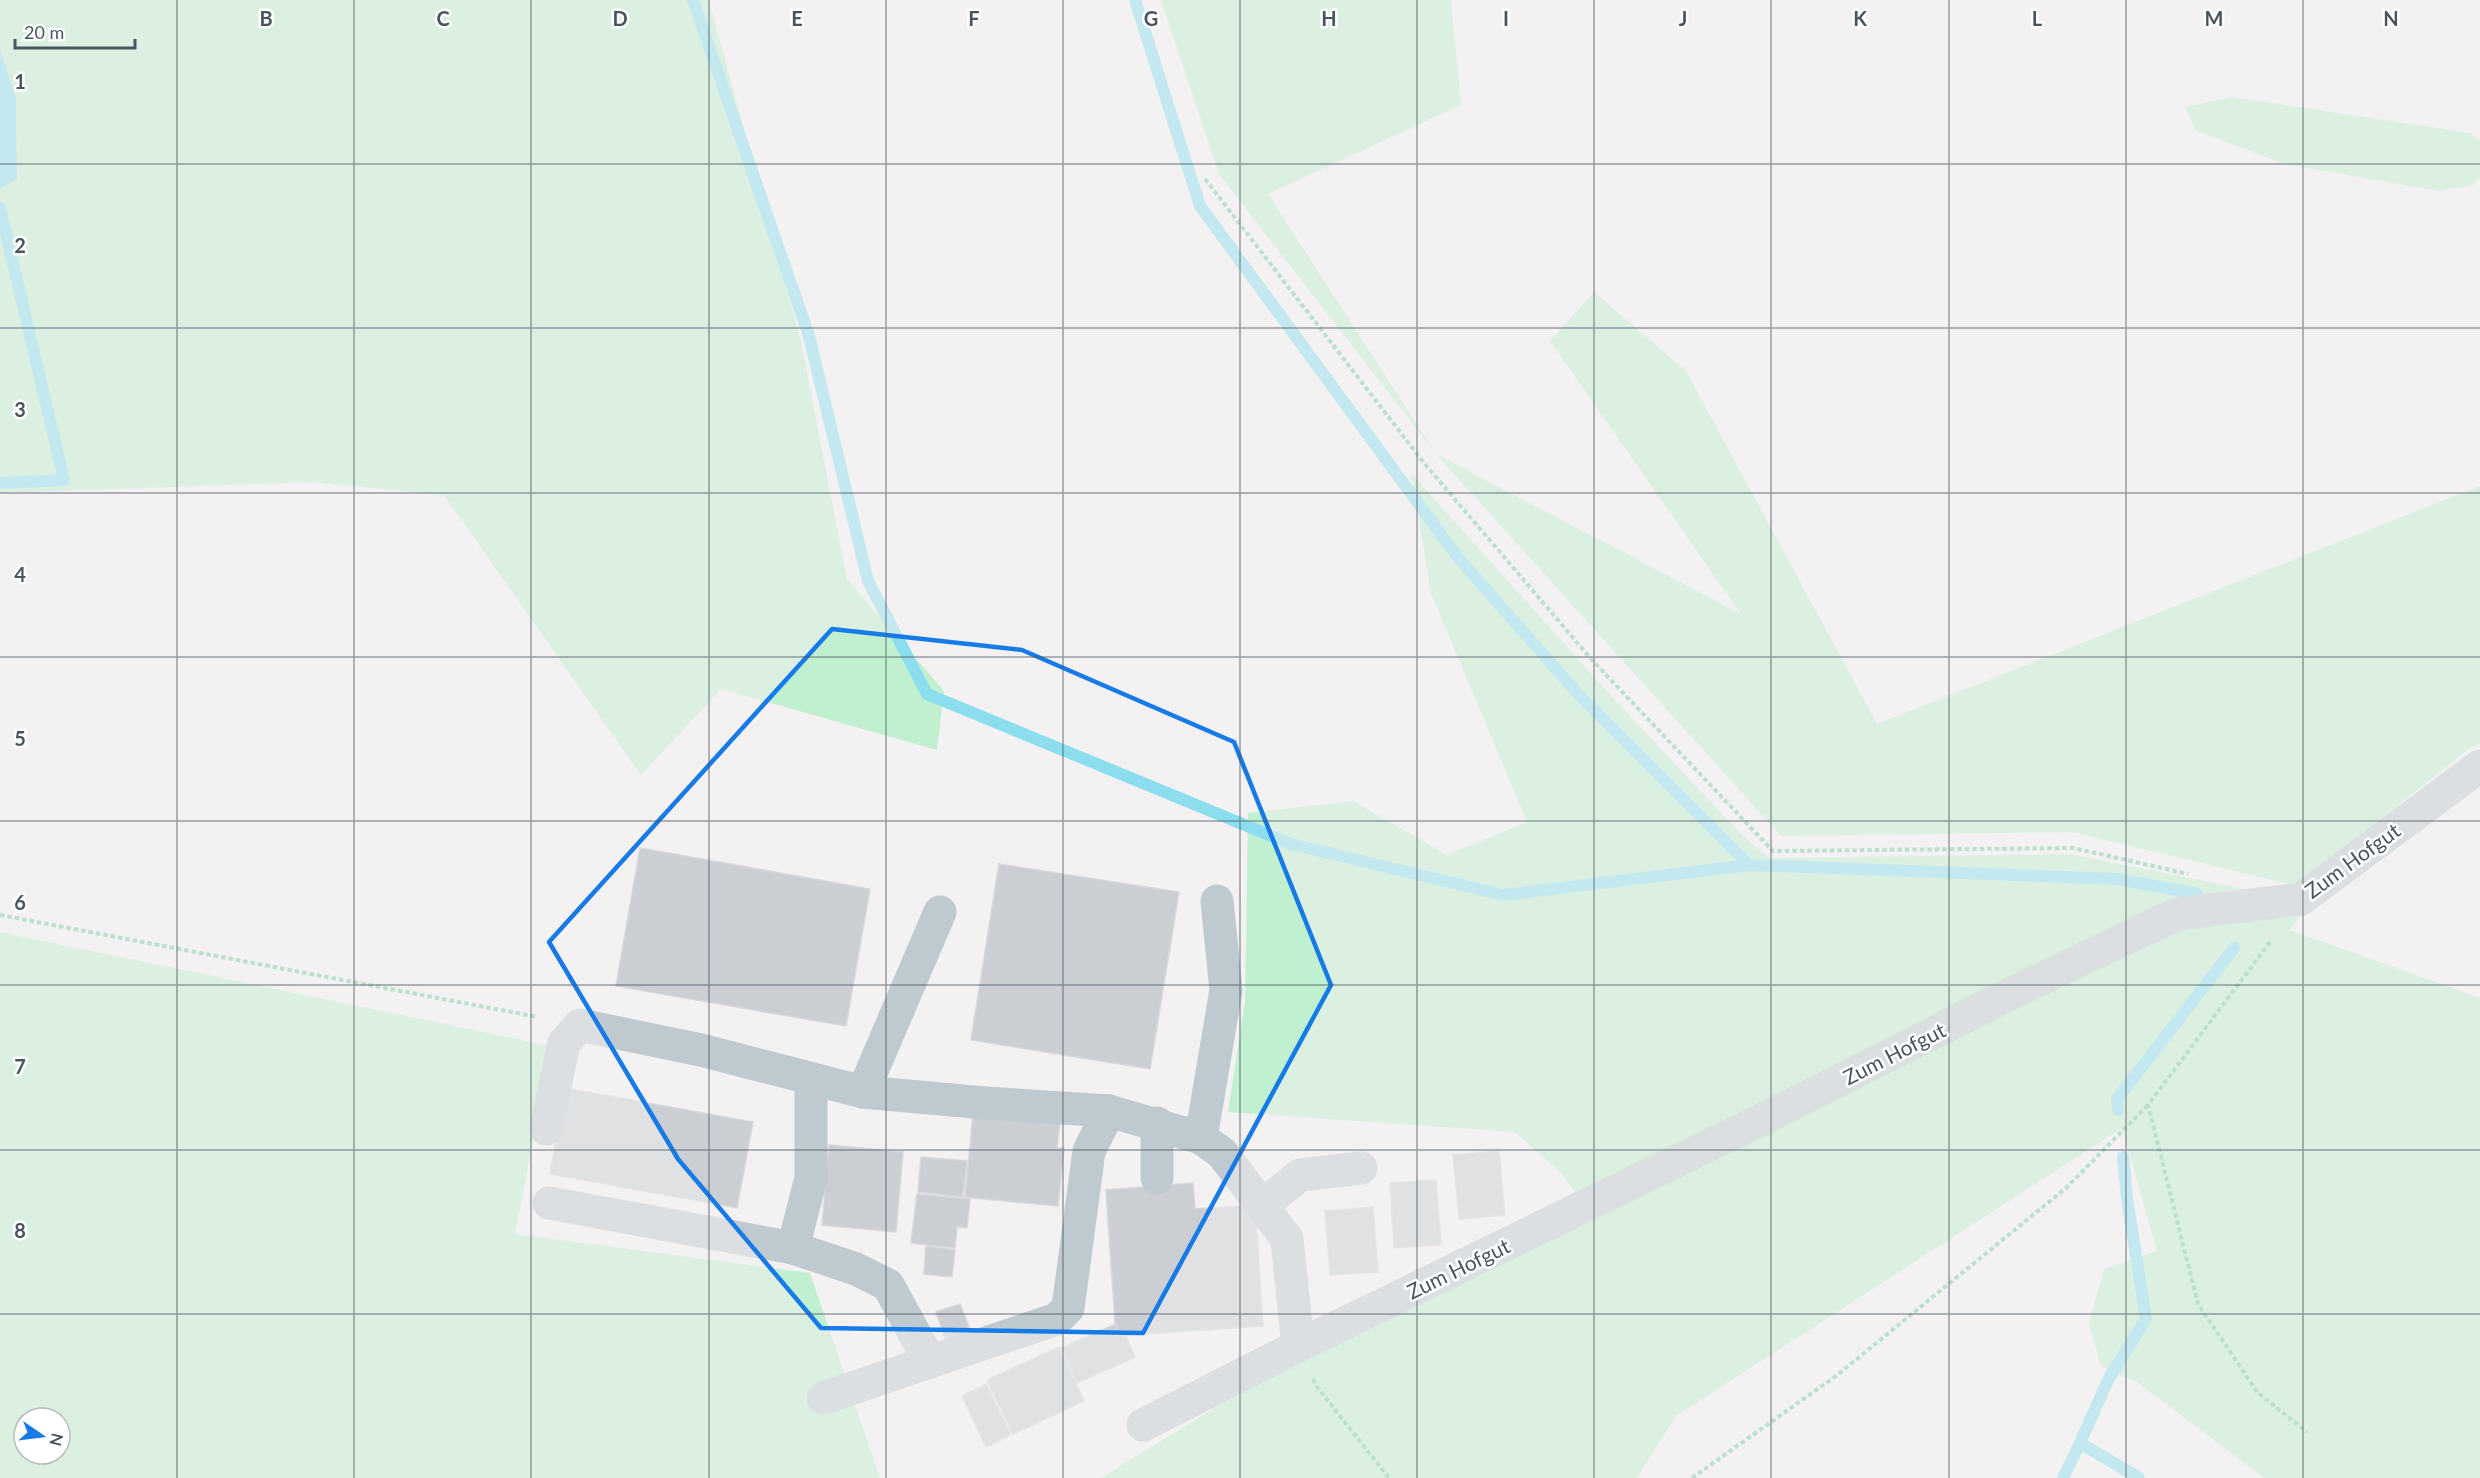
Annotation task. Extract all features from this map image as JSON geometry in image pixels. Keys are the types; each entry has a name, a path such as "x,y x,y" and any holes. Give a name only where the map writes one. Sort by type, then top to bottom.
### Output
{"street":[{"name":"Zum Hofgut","path":"1143,1425 1298,1346 1765,1118 2018,990 2177,914 2301,899 2480,766"},
{"path":"1201,1137 1226,990 1217,901"},
{"path":"863,1092 940,912"},
{"path":"546,1129 564,1043 580,1025 701,1050 863,1092 1109,1111 1157,1123 1201,1137 1222,1153 1287,1239 1298,1346"},
{"path":"793,1248 811,1178 811,1079"},
{"path":"823,1398 1058,1319 1068,1308 1089,1151 1109,1111"},
{"path":"1157,1123 1157,1178"},
{"path":"1262,1206 1300,1176 1361,1168"},
{"path":"549,1203 793,1248 856,1269 888,1285 930,1362"}],"path":[{"path":"1205,179 1432,471 1592,660 1773,851 2073,848 2199,876"},
{"path":"1692,1478 1836,1376 2066,1188 2148,1106 2301,899"},
{"path":"0,915 580,1025"},
{"path":"2148,1106 2198,1304 2257,1392 2307,1432"},
{"path":"1298,1346 1317,1387 1389,1478"}],"highlighted area":[{"path":"832,629 1022,650 1234,742 1331,985 1143,1333 821,1328 678,1159 549,942"}],"green space":[{"path":"0,0 709,0 801,342 847,579 944,691 937,750 721,689 641,775 444,495 312,482 0,493 0,189 17,180 16,98 0,50"},
{"path":"1161,0 1451,0 1461,105 1268,194 1436,454 1219,174"},
{"path":"2231,97 2470,133 2480,141 2480,178 2473,185 2439,191 2284,164 2195,130 2186,107"},
{"path":"1594,292 1686,371 1877,724 2480,486 2480,743 2466,751 2297,886 2073,832 1781,836 1436,454 1741,614 1550,341"},
{"path":"1411,473 1614,699 1742,835 1769,858 2070,854 2284,897 2174,908 1578,1197 1562,1174 1515,1132 1228,1112 1245,1002 1248,813 1353,801 1447,855 1527,822 1431,593"},
{"path":"2309,904 2290,930 2480,998 2480,1478 2264,1478 2138,1383 2101,1366 2089,1324 2104,1269 2157,1251 2122,1128 1676,1416 1637,1478 1101,1478 1314,1347 2022,1002 2184,926"},
{"path":"0,932 551,1046 515,1234 810,1273 880,1478 0,1478"}],"water":[{"path":"0,50 16,98 17,180 0,189"}],"building":[{"path":"640,848 870,889 846,1026 616,986"},
{"path":"999,864 1179,892 1150,1069 971,1040"},
{"path":"565,1088 753,1122 737,1208 550,1174"},
{"path":"973,1115 1060,1123 1057,1148 1064,1148 1058,1206 965,1197"},
{"path":"829,1145 903,1152 896,1232 822,1225"},
{"path":"1499,1151 1505,1215 1459,1219 1453,1155"},
{"path":"921,1157 967,1161 963,1197 918,1192"},
{"path":"1436,1180 1441,1245 1394,1248 1390,1183"},
{"path":"1193,1183 1195,1209 1255,1205 1263,1326 1116,1336 1106,1190"},
{"path":"917,1194 970,1199 967,1228 957,1227 955,1248 911,1243"},
{"path":"1373,1207 1378,1272 1330,1275 1325,1211"},
{"path":"926,1246 955,1250 952,1277 924,1274"},
{"path":"960,1304 971,1332 946,1341 936,1312"},
{"path":"1116,1324 1116,1336 1126,1336 1135,1357 1077,1383 1061,1348"},
{"path":"1059,1347 1084,1401 1013,1434 987,1380"},
{"path":"986,1384 1011,1435 986,1447 962,1396"}],"waterway":[{"path":"693,0 809,336 868,581 927,694 1291,844 1503,895 1749,865"},
{"path":"1135,0 1200,206 1459,559 1581,697 1749,865 2117,879 2197,894"},
{"path":"0,208 64,480 0,483"},
{"path":"2118,1110 2117,1099 2234,948"},
{"path":"2123,1157 2127,1198 2146,1319 2109,1378 2080,1443 2139,1478"},
{"path":"2063,1478 2080,1443"}]}
